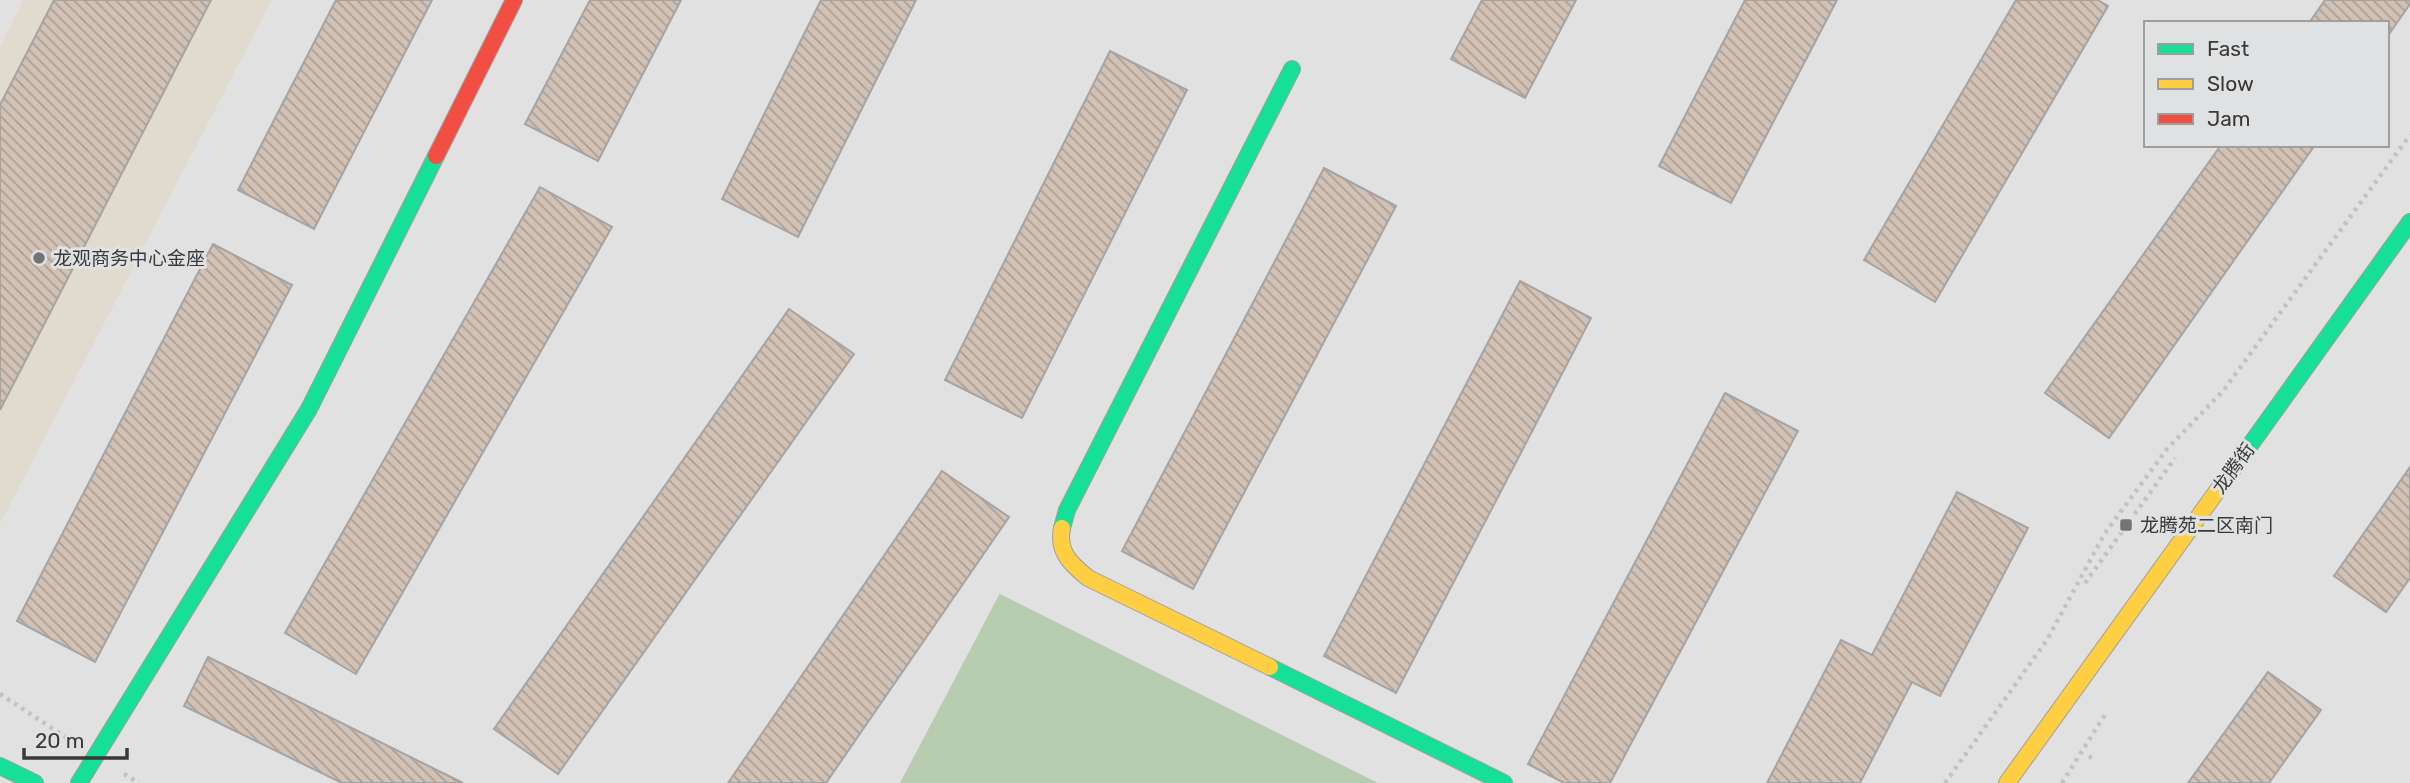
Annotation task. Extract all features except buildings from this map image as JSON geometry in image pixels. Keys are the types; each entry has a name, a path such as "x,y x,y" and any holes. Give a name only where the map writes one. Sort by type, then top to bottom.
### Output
{"street":[{"path":"79,783 309,409 514,0"},
{"path":"1292,69 1067,510 1058,535 1065,559 1088,578 1504,783"},
{"name":"龙腾街","path":"2007,783 2410,222"},
{"path":"0,765 35,783"}],"path":[{"path":"1945,783 2067,609 2092,554 2113,522 2167,449 2223,391 2410,135"},
{"path":"2085,583 2175,458"},
{"path":"2157,471 2163,475"},
{"path":"2110,536 2116,540"},
{"path":"2090,757 2095,761"}],"shaded area":[{"path":"23,0 272,0 0,524 0,46"}],"green space":[{"path":"1000,594 1378,783 900,783"}],"traffic: fast":[{"path":"1062,528 1067,510 1292,69"},
{"path":"79,783 309,409 436,156"},
{"path":"2243,455 2410,222"},
{"path":"1270,667 1504,783"},
{"path":"0,766 35,783"}],"traffic: slow":[{"path":"2007,783 2243,455"},
{"path":"1062,528 1062,544 1067,557 1088,578 1270,667"}],"traffic: jam":[{"path":"436,156 514,0"}],"place":[{"name":"龙观商务中心金座","path":"39,258"},
{"name":"龙腾苑二区南门","path":"2126,525"}]}
